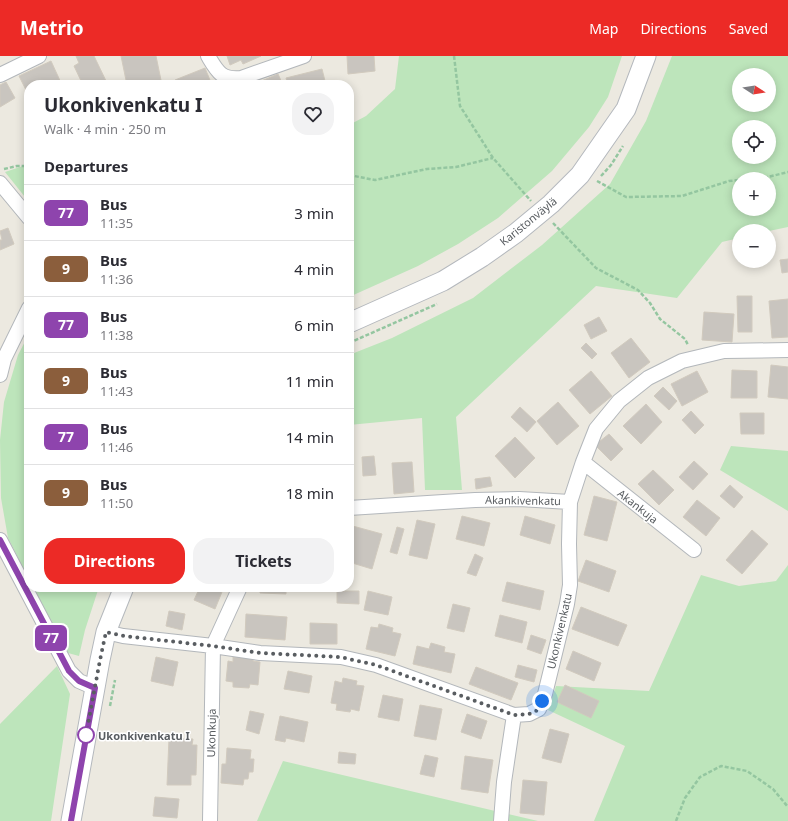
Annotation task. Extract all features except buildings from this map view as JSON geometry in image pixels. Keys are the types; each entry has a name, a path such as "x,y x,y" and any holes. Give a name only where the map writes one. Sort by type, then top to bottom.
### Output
{"street":[{"path":"0,75 39,56"},
{"path":"208,56 215,68 223,76 231,79 241,78 304,56"},
{"name":"Karistonväylä","path":"354,321 443,280 482,257 516,233 551,204 580,175 626,109 646,56"},
{"path":"0,183 24,212"},
{"path":"0,374 4,359 24,318"},
{"name":"Akankivenkatu","path":"354,508 475,500 519,499 570,502 582,462 596,430 619,401 648,378 682,361 724,351 788,350"},
{"name":"Akankuja","path":"582,462 694,550"},
{"name":"Ukonkivenkatu","path":"106,632 124,636 260,653 340,657 376,665 514,715 529,714 540,709 567,604 570,586 570,502"},
{"path":"0,540 24,586"},
{"path":"27,592 69,671 79,681 95,688"},
{"path":"71,821 106,632 122,592"},
{"path":"213,646 238,592"},
{"name":"Ukonkuja","path":"210,821 213,646"},
{"path":"501,821 504,782 514,715"}],"path":[{"path":"454,56 460,106 493,158 528,199 534,195"},
{"path":"354,176 375,180 427,169 456,167 493,158"},
{"path":"0,170 24,166"},
{"path":"776,175 788,172"},
{"path":"597,181 626,197 682,196 732,181"},
{"path":"553,223 596,268 638,290 650,303 660,320 685,339 696,358"},
{"path":"110,709 115,679"},
{"path":"676,821 685,798 700,777 721,766 747,771 773,789 788,807"}],"green space":[{"path":"399,56 622,56 608,97 589,127 552,171 498,218 458,244 418,266 354,295 354,122 366,116 395,89"},
{"path":"672,56 788,56 788,227 776,230 776,224 732,224 732,240 722,242 677,298 596,286 456,417 462,490 425,490 422,418 354,425 354,353 392,338 473,298 542,245 610,184 646,121"},
{"path":"24,166 24,196 5,172"},
{"path":"24,344 24,569 8,538 1,498 0,440 4,402 18,355"},
{"path":"731,446 788,451 788,511 720,470"},
{"path":"788,565 788,821 594,821 625,746 548,710 556,686 649,691 701,575 739,586 776,581"},
{"path":"36,592 97,592 85,630 79,656 68,653"},
{"path":"57,666 70,694 51,821 0,821 0,724"},
{"path":"283,761 538,821 257,821"}],"bus line":[{"name":"77","path":"0,540 24,588"},
{"name":"77","path":"26,592 69,671 79,681 95,688 71,821"}],"place":[{"name":"Ukonkivenkatu I","path":"86,735"}],"route":[{"path":"86,735 106,632 124,636 260,653 340,657 376,665 514,715 529,714 540,709 542,701"}]}
